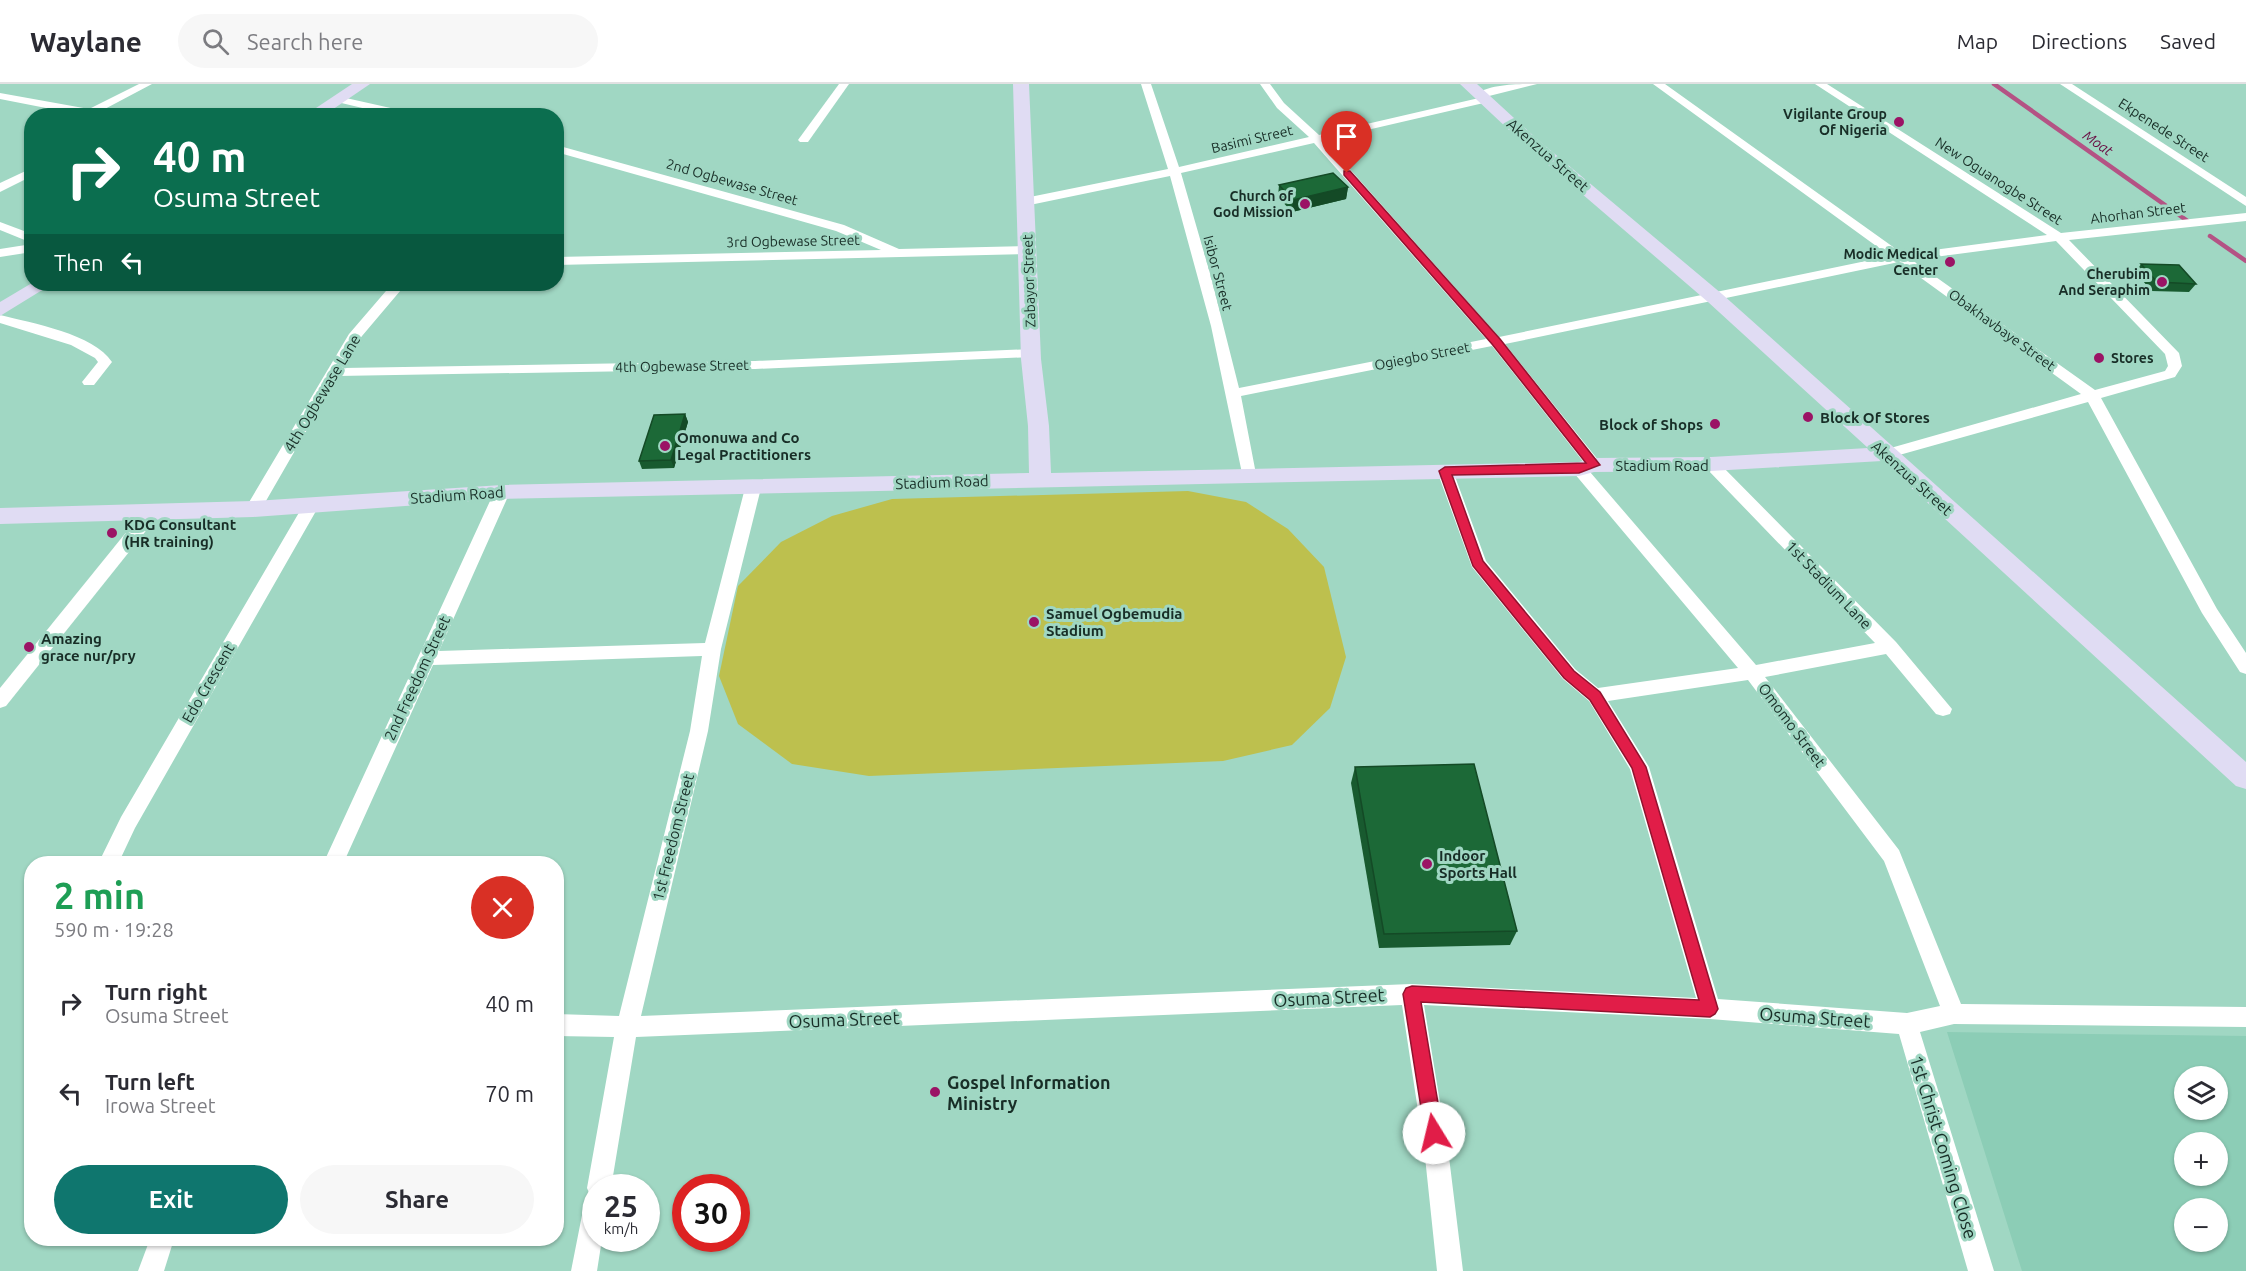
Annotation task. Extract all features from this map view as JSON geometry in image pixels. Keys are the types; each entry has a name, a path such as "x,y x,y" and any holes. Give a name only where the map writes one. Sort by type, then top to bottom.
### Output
{"street":[{"path":"99,108 147,84"},
{"path":"311,108 338,91 362,84"},
{"path":"804,140 844,84"},
{"name":"Zabayor Street","path":"1021,84 1026,147 1025,202 1029,250 1031,353 1041,478"},
{"name":"Isibor Street","path":"1146,84 1176,171 1234,393 1248,474"},
{"name":"Omomo Street","path":"1265,84 1274,102 1293,115 1317,139 1496,342 1586,467 1752,673 1892,856 1954,1014"},
{"name":"Basimi Street","path":"1025,202 1317,139 1478,93 1532,84"},
{"name":"Obakhavbaye Street","path":"1658,84 2092,395 2211,613 2246,667"},
{"name":"New Oguanogbe Street","path":"1820,84 2059,237 2172,354 2174,360 2175,366 2170,374 1885,454"},
{"name":"Ekpenede Street","path":"2065,84 2246,202"},
{"path":"338,91 389,108"},
{"name":"Akenzua Street","path":"1478,93 1715,298 2246,778"},
{"path":"0,96 74,108"},
{"name":"2nd Ogbewase Street","path":"564,150 840,228 898,253"},
{"path":"0,188 24,175"},
{"name":"Ahorhan Street","path":"1715,298 1901,258 2059,237 2246,217"},
{"path":"0,226 24,236"},
{"path":"0,253 24,249"},
{"name":"3rd Ogbewase Street","path":"564,261 1029,250"},
{"path":"0,295 24,280"},
{"path":"0,310 31,291"},
{"name":"4th Ogbewase Lane","path":"253,509 356,334 393,291"},
{"name":"Ogiegbo Street","path":"1234,393 1715,298"},
{"path":"0,319 74,341 100,353 105,362 89,382"},
{"name":"4th Ogbewase Street","path":"334,372 756,365 1031,353"},
{"name":"Stadium Road","path":"0,516 253,509 502,492 753,488 1041,478 1712,465 1885,454"},
{"name":"1st Stadium Lane","path":"1712,465 1890,648 1943,709"},
{"path":"1445,471 1478,563 1569,674 1595,696 1639,767 1710,1009"},
{"name":"1st Freedom Street","path":"601,1174 627,1027 699,731 712,649 753,488"},
{"name":"2nd Freedom Street","path":"337,856 502,492"},
{"name":"Edo Crescent","path":"112,856 134,812 312,504"},
{"path":"0,701 151,513"},
{"path":"1595,696 1752,673 1890,648"},
{"path":"427,658 712,649"},
{"path":"1412,994 1437,1157 1450,1271"},
{"name":"Osuma Street","path":"627,1027 1412,994 1710,1009 1907,1024 1954,1014 2246,1017"},
{"name":"1st Christ Coming Close","path":"1907,1024 1981,1271"},
{"path":"564,1025 627,1027"},
{"path":"150,1271 159,1246"},
{"path":"584,1271 587,1252"}],"shaded area":[{"name":"Samuel Ogbemudia Stadium","path":"1188,491 1246,502 1288,529 1324,567 1346,657 1330,708 1292,745 1223,761 869,776 792,764 738,724 719,676 738,586 781,542 832,516 892,499"},
{"path":"1947,1032 2246,1036 2246,1271 2022,1271"}],"building":[{"path":"1333,173 1348,187 1293,200 1279,185"},
{"path":"2141,264 2179,265 2196,284 2157,282"},
{"name":"Omonuwa and Co Legal Practitioners","path":"685,414 671,460 639,461 654,415"},
{"name":"Indoor Sports Hall","path":"1474,764 1517,931 1384,934 1355,767"}],"waterway":[{"name":"Moat","path":"1994,84 2189,222"},
{"name":"Moat","path":"2210,236 2246,261"}],"place":[{"name":"Vigilante Group Of Nigeria","path":"1899,122"},
{"name":"Church of God Mission","path":"1305,204"},
{"name":"Modic Medical Center","path":"1950,262"},
{"name":"Cherubim And Seraphim","path":"2162,282"},
{"name":"Stores","path":"2099,358"},
{"name":"Block Of Stores","path":"1808,417"},
{"name":"Block of Shops","path":"1715,424"},
{"name":"Omonuwa and Co Legal Practitioners","path":"665,446"},
{"name":"KDG Consultant (HR training)","path":"112,533"},
{"name":"Samuel Ogbemudia Stadium","path":"1034,622"},
{"name":"Amazing grace nur/pry","path":"29,647"},
{"name":"Indoor Sports Hall","path":"1427,864"},
{"name":"Gospel Information Ministry","path":"935,1092"}],"route":[{"path":"1347,173 1496,342 1594,465 1579,469 1445,471 1478,563 1569,674 1595,696 1639,767 1710,1009 1412,994 1434,1133"}]}
